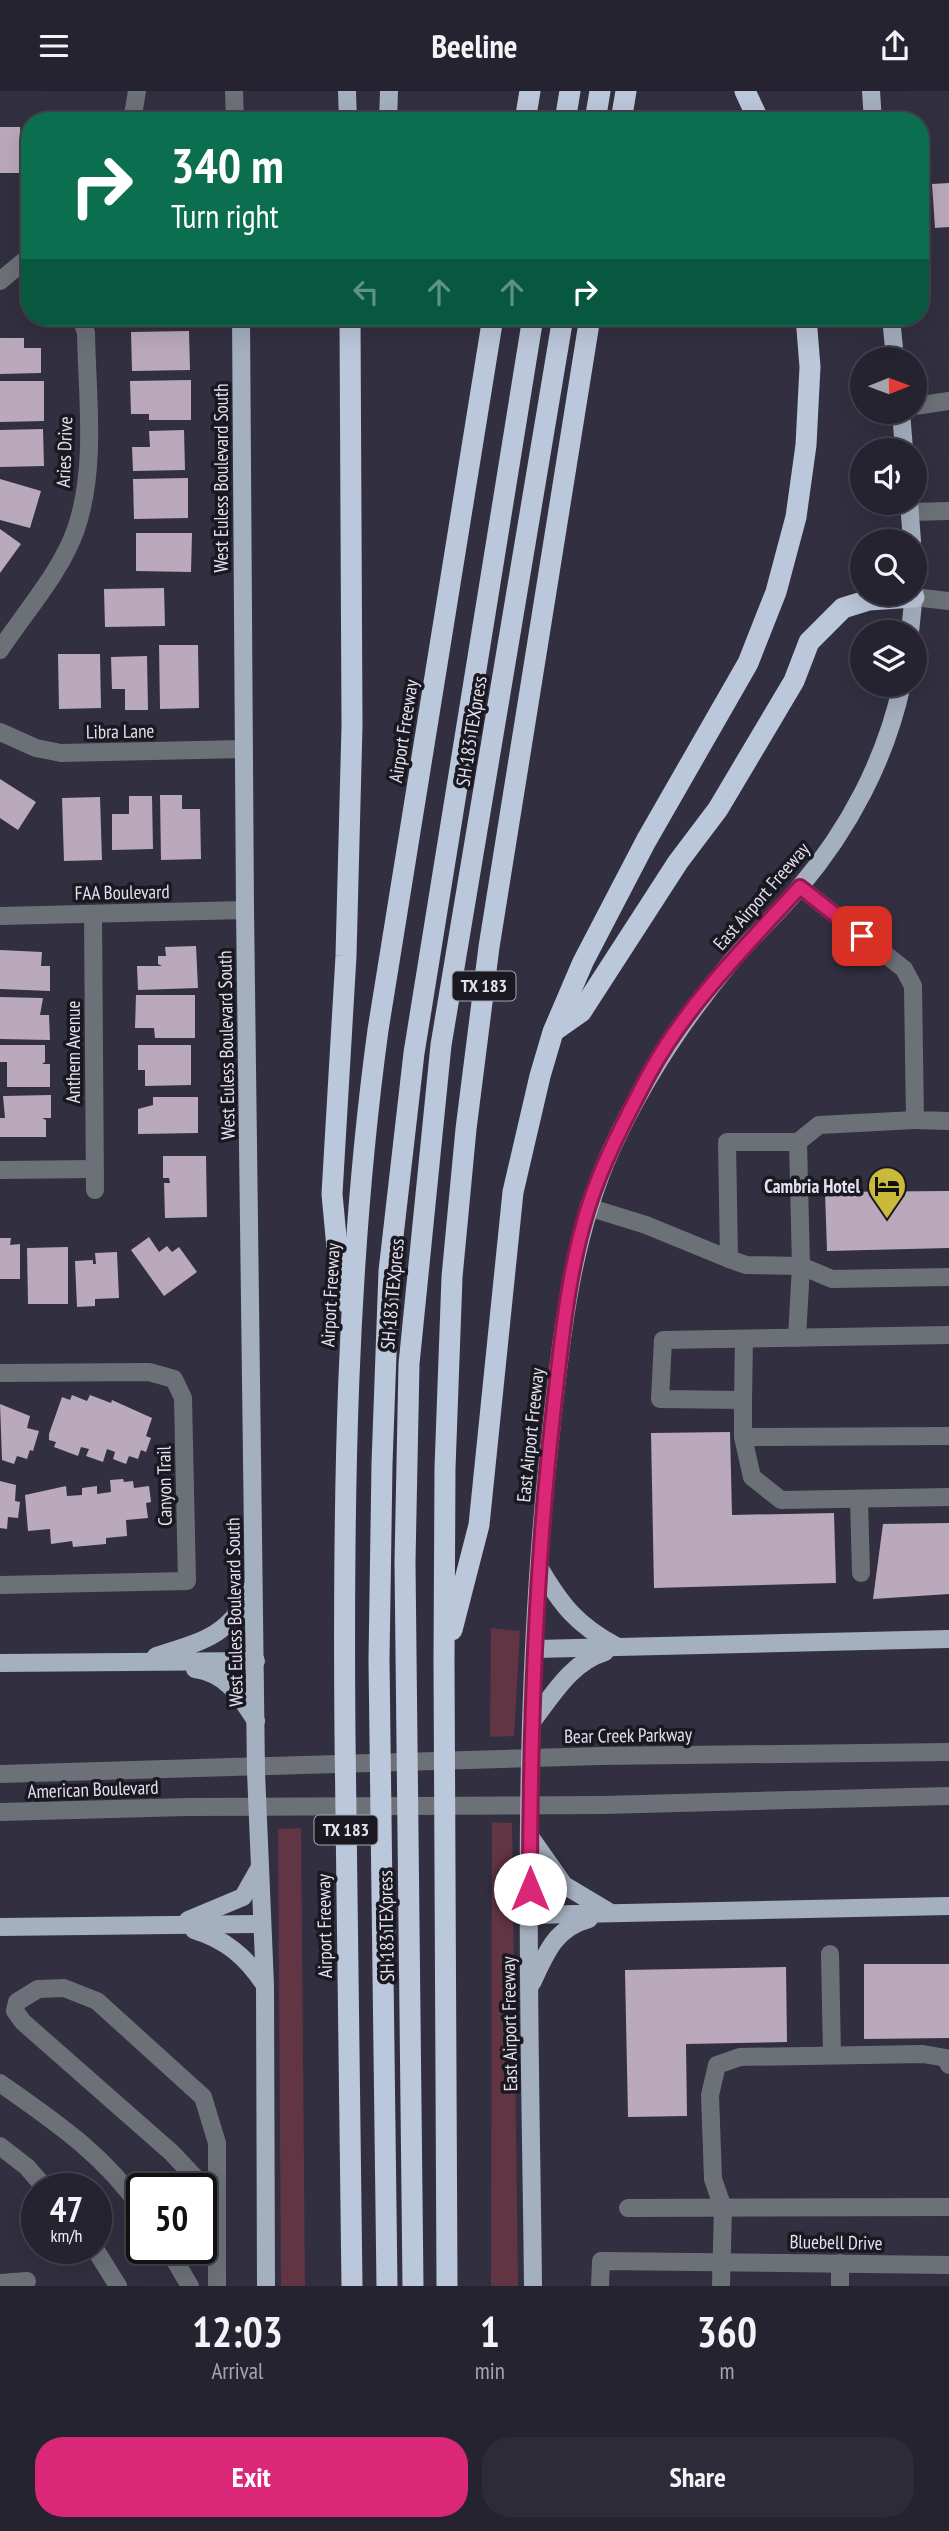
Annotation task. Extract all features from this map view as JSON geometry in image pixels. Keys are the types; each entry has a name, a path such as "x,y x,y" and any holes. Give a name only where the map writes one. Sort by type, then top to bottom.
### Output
{"highway":[{"path":"527,112 530,91"},
{"path":"566,112 570,91"},
{"path":"596,112 600,91"},
{"path":"622,112 626,91"},
{"path":"745,91 755,112"},
{"path":"348,1373 332,1194 346,956 352,726 350,326"},
{"name":"Airport Freeway","path":"352,2286 344,1621 348,1373 367,1109 493,326"},
{"name":"SH 183 TEXpress","path":"387,2286 379,1660 389,1271 414,1053 532,326"},
{"name":"SH 183 TEXpress","path":"413,2286 405,1550 407,1413 416,1274 440,1045 561,326"},
{"name":"TX 183","path":"447,2286 444,1662 452,1277 466,1129 491,934 589,326"},
{"path":"444,1662 479,1525 513,1192 552,1032 583,962 635,862 748,663 776,592 796,517 806,445 810,367 807,326"},
{"path":"552,1032 581,1011 678,862 718,809 794,681 809,642 842,608 850,606"}],"main road":[{"path":"347,91 348,112"},
{"path":"388,112 389,91"},
{"path":"871,91 872,112"},
{"name":"West Euless Boulevard South","path":"241,326 245,910 256,1772 260,1867"},
{"path":"892,326 894,347"},
{"name":"East Airport Freeway","path":"533,2286 529,1989 531,1723 539,1567 559,1363 575,1259 588,1207 611,1150 650,1073 687,1018 731,962 800,887 858,804 896,713 899,697"},
{"path":"539,1567 561,1604 589,1631 619,1647"},
{"path":"137,1662 201,1642 231,1624 242,1611 255,1579"},
{"path":"535,1649 949,1639"},
{"path":"531,1723 567,1676 590,1656 619,1647"},
{"path":"0,1663 256,1661"},
{"path":"137,1662 212,1671 240,1695 256,1721"},
{"path":"530,1837 564,1885 611,1913"},
{"path":"260,1867 265,1985 266,2286"},
{"path":"177,1925 243,1897 260,1867"},
{"path":"530,1915 949,1906"},
{"path":"529,1989 552,1940 572,1923 611,1913"},
{"path":"0,1927 262,1924"},
{"path":"177,1925 213,1936 236,1950 253,1967 265,1985"}],"street":[{"path":"134,112 137,91"},
{"path":"234,91 235,112"},
{"path":"4,273 21,262"},
{"name":"Aries Drive","path":"0,650 64,555 76,530 88,473 84,326"},
{"path":"928,404 949,401"},
{"path":"927,509 949,511"},
{"path":"927,597 949,601"},
{"name":"Libra Lane","path":"0,732 36,748 61,753 244,749"},
{"path":"800,887 904,969 913,986 915,1120"},
{"name":"FAA Boulevard","path":"0,916 245,910"},
{"name":"Anthem Avenue","path":"93,914 95,1190"},
{"path":"729,1259 727,1142 798,1142 820,1125 949,1121"},
{"path":"797,1338 801,1266 798,1142"},
{"path":"0,1170 95,1169"},
{"path":"588,1207 646,1225 746,1265 801,1266 832,1279 949,1277"},
{"path":"743,1400 660,1399 663,1340 949,1335"},
{"path":"744,1339 743,1437 752,1477 781,1500 949,1497"},
{"name":"Canyon Trail","path":"0,1373 149,1372 174,1379 183,1398 187,1581 0,1585"},
{"path":"743,1437 949,1436"},
{"path":"859,1499 861,1573"},
{"name":"Bear Creek Parkway","path":"182,1768 600,1756 949,1752"},
{"name":"American Boulevard","path":"0,1774 182,1768"},
{"name":"American Boulevard","path":"0,1812 187,1807 603,1805 949,1796"},
{"path":"830,1954 832,2055"},
{"path":"64,1988 97,2001 203,2097 217,2143 217,2201 172,2154 23,2022 15,2011 17,2002 38,1989 64,1988"},
{"path":"722,2286 723,2208 713,2179 710,2095 717,2065 740,2057 923,2054 946,2058 949,2065"},
{"path":"0,2083 74,2137 126,2186"},
{"path":"0,2146 32,2173"},
{"path":"628,2208 949,2207"},
{"name":"Bluebell Drive","path":"600,2286 601,2261 949,2265"},
{"path":"840,2263 840,2286"},
{"path":"104,2264 118,2286"},
{"path":"176,2264 190,2286"},
{"path":"217,2264 217,2286"},
{"path":"0,2283 27,2281"}],"shaded area":[{"path":"491,1628 520,1631 514,1736 490,1737"},
{"path":"492,1822 512,1823 518,2286 491,2286"},
{"path":"301,1828 305,2286 281,2286 278,1829"}],"building":[{"path":"0,127 20,127 21,173 0,173"},
{"path":"949,183 949,227 935,228 932,184"},
{"path":"189,331 190,370 132,371 131,332"},
{"path":"0,338 24,338 24,348 41,348 41,373 0,374"},
{"path":"191,380 191,420 149,420 149,414 131,414 130,381"},
{"path":"0,381 44,381 44,421 0,422"},
{"path":"43,429 44,466 0,467 0,430"},
{"path":"184,430 185,470 133,471 132,447 150,447 149,431"},
{"path":"188,478 188,518 134,519 133,479"},
{"path":"0,479 41,491 30,528 0,520"},
{"path":"0,529 21,544 0,573"},
{"path":"136,533 192,533 191,572 136,571"},
{"path":"164,588 165,626 105,627 104,589"},
{"path":"159,645 198,645 199,708 160,709"},
{"path":"58,654 100,654 101,708 59,709"},
{"path":"147,656 148,710 125,710 125,689 112,689 111,657"},
{"path":"0,779 36,802 18,830 0,818"},
{"path":"160,795 182,795 182,809 200,809 201,859 161,860"},
{"path":"129,796 152,796 153,849 112,850 112,814 129,814"},
{"path":"100,797 102,860 64,861 62,798"},
{"path":"196,946 198,988 138,990 137,966 162,966 158,964 158,956 166,956 165,947"},
{"path":"0,950 42,952 41,966 50,966 50,991 0,989"},
{"path":"136,995 195,995 195,1038 155,1038 154,1028 135,1028"},
{"path":"0,997 43,998 40,1015 49,1015 50,1040 0,1039"},
{"path":"0,1045 45,1045 45,1062 42,1064 50,1064 50,1087 7,1087 7,1062 0,1062"},
{"path":"138,1045 191,1045 191,1085 145,1086 145,1070 138,1070"},
{"path":"51,1095 51,1118 42,1118 46,1120 46,1137 0,1137 0,1118 5,1118 3,1096"},
{"path":"153,1097 198,1097 198,1133 138,1134 138,1109 153,1105"},
{"path":"163,1156 206,1156 207,1217 165,1218 164,1183 170,1183 169,1178 163,1178"},
{"name":"Cambria Hotel","path":"949,1191 949,1248 827,1251 825,1192"},
{"path":"149,1237 159,1252 167,1246 172,1252 179,1247 197,1272 164,1296 131,1250"},
{"path":"0,1238 11,1238 10,1245 20,1244 20,1279 0,1279"},
{"path":"68,1247 68,1304 28,1304 27,1248"},
{"path":"117,1252 119,1298 95,1299 95,1306 77,1307 75,1261 93,1260 93,1264 96,1264 95,1253"},
{"path":"72,1395 87,1401 90,1395 111,1403 112,1400 152,1418 146,1436 151,1438 146,1452 141,1450 138,1459 129,1456 126,1464 113,1459 115,1452 107,1449 103,1462 86,1456 89,1449 81,1447 78,1456 54,1447 56,1442 49,1440 49,1434 62,1397 70,1400"},
{"path":"0,1404 30,1416 27,1428 39,1431 33,1451 30,1450 27,1459 17,1456 14,1464 2,1460"},
{"path":"730,1432 732,1515 834,1513 836,1583 654,1588 651,1433"},
{"path":"123,1479 124,1482 133,1481 134,1488 149,1486 151,1502 146,1503 148,1518 126,1520 127,1536 106,1538 106,1544 73,1547 72,1541 51,1544 50,1529 28,1531 25,1495 66,1486 67,1496 82,1495 82,1488 97,1486 97,1494 111,1492 110,1480"},
{"path":"0,1481 16,1485 15,1501 20,1502 18,1518 8,1517 7,1529 0,1528"},
{"path":"949,1523 949,1594 873,1599 883,1524"},
{"path":"864,1964 949,1964 949,2038 864,2039"},
{"path":"786,1967 787,2042 686,2044 687,2116 628,2117 625,1970"}],"place":[{"name":"Cambria Hotel","path":"887,1220"}],"route":[{"path":"530,1889 531,1723 541,1528 559,1363 575,1259 588,1207 611,1150 650,1073 687,1018 731,962 800,887 862,936"}]}
